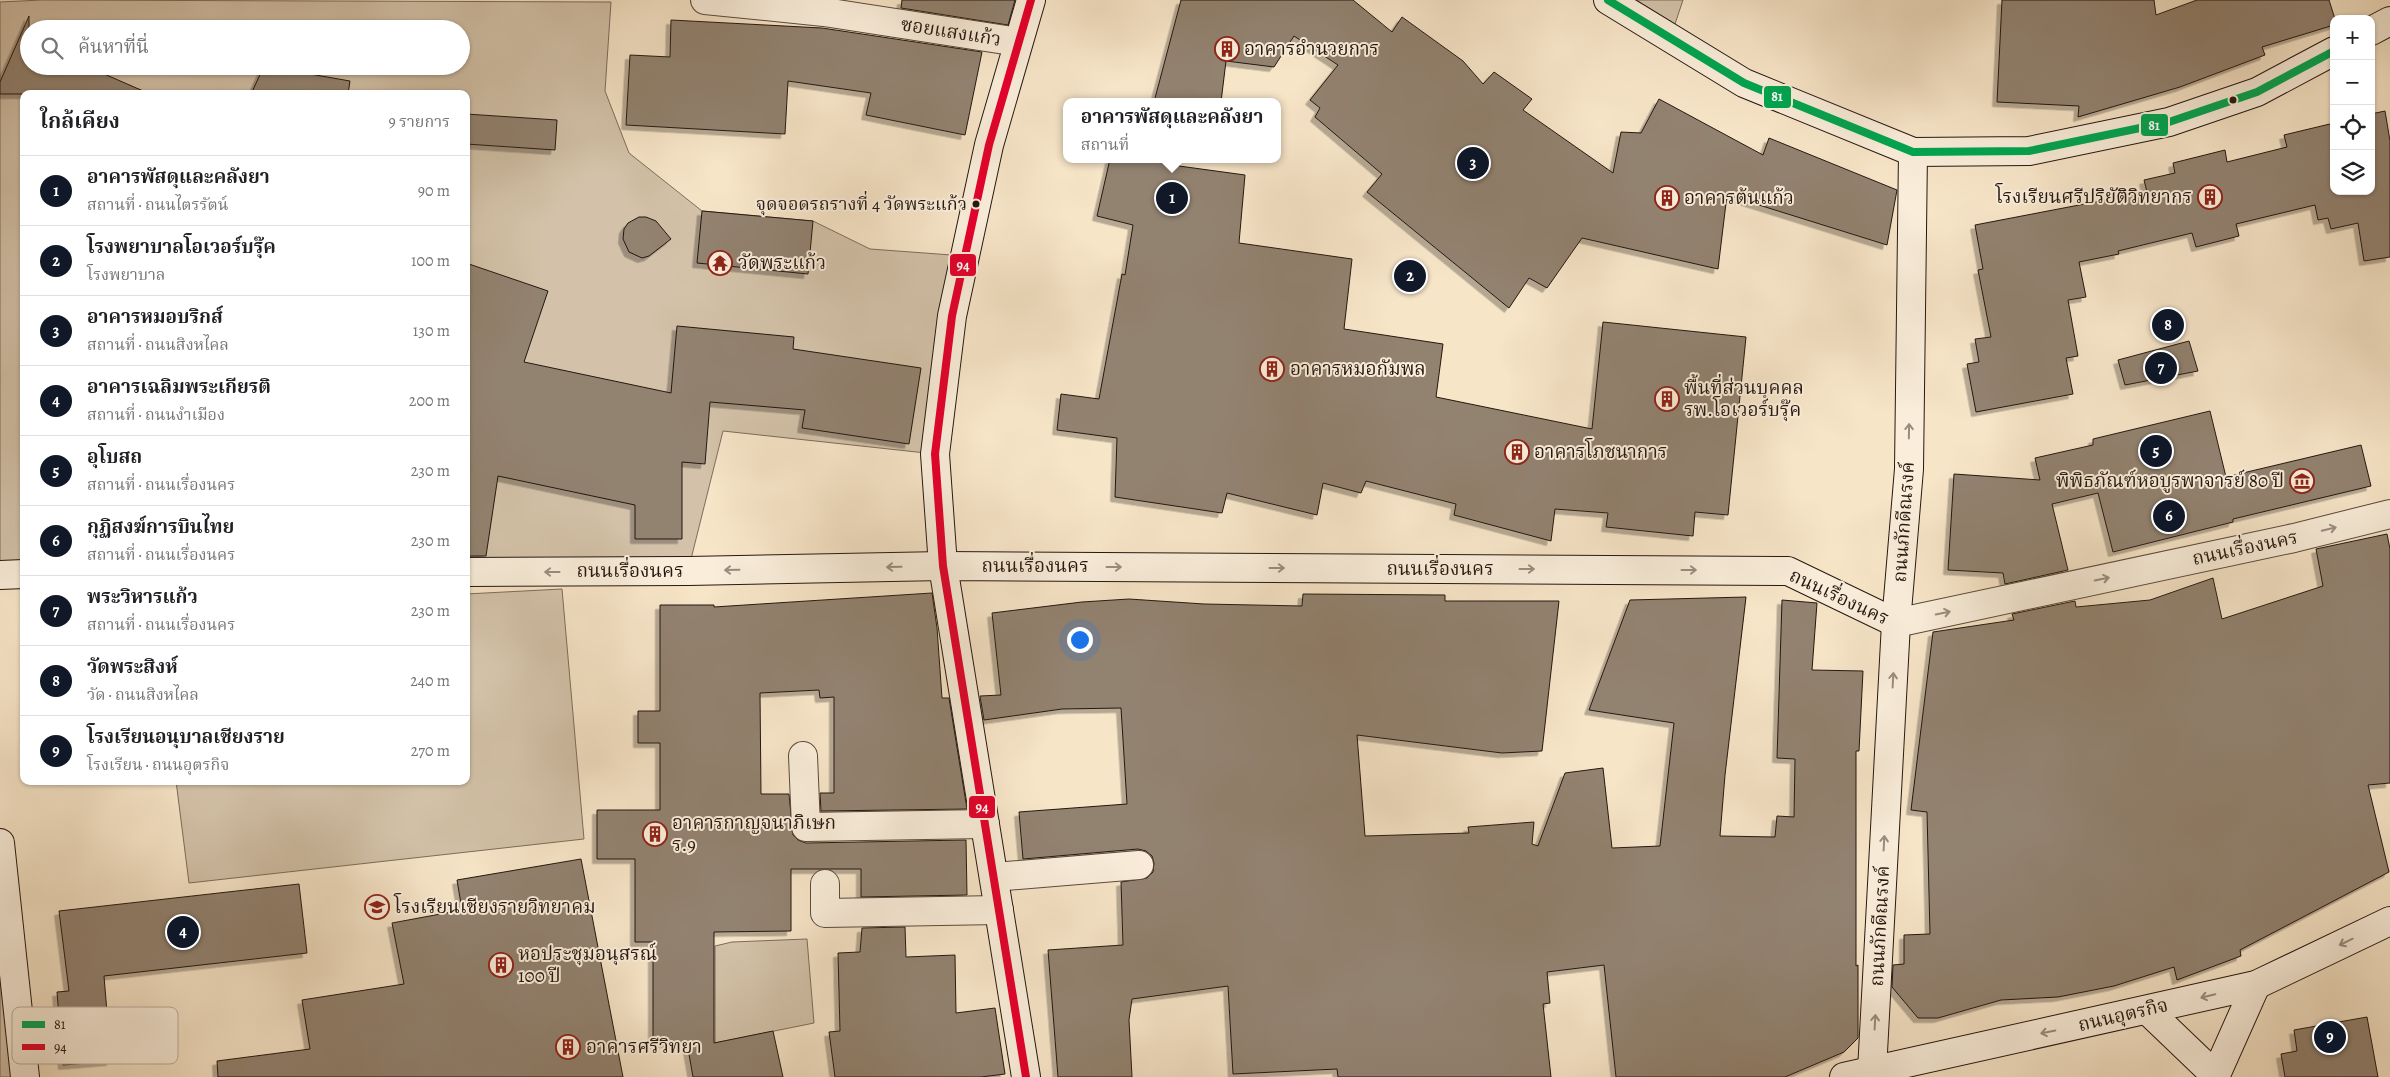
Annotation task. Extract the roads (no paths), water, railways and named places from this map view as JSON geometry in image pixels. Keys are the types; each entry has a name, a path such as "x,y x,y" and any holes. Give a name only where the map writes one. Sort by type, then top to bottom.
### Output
{"street":[{"name":"ซอยแสงแก้ว","path":"705,0 824,12 1018,42"},
{"path":"1026,1077 943,566 935,454 952,316 989,144 1031,0"},
{"path":"1608,0 1744,83 1913,152 2029,151 2169,122 2257,92 2330,53"},
{"path":"2375,29 2390,21"},
{"name":"ถนนภักดีณรงค์","path":"1872,1071 1896,623 1909,469 1913,152"},
{"name":"ถนนเรื่องนคร","path":"470,572 698,571 943,566 1788,571 1896,623 2294,538 2390,514"},
{"path":"0,574 20,574"},
{"path":"803,756 806,826 985,824"},
{"path":"0,843 18,1007"},
{"path":"994,877 1139,865"},
{"path":"825,884 825,914 999,910"},
{"name":"ถนนอุตรกิจ","path":"1844,1077 2256,985 2390,921"},
{"path":"2146,1010 2215,1076 2256,985"},
{"path":"24,1064 25,1077"}],"place":[{"name":"อาคารอำนวยการ","path":"1227,49"},
{"name":"อาคารหมอบริกส์","path":"1473,163"},
{"name":"โรงเรียนศรีปริยัติวิทยากร","path":"2210,197"},
{"name":"อาคารพัสดุและคลังยา","path":"1172,198"},
{"name":"อาคารต้นแก้ว","path":"1667,198"},
{"name":"จุดจอดรถรางที่ 4 วัดพระแก้ว","path":"976,204"},
{"name":"วัดพระแก้ว","path":"720,263"},
{"name":"โรงพยาบาลโอเวอร์บรุ๊ค","path":"1410,276"},
{"name":"วัดพระสิงห์","path":"2168,325"},
{"name":"พระวิหารแก้ว","path":"2161,368"},
{"name":"อาคารหมอกัมพล","path":"1272,369"},
{"name":"พื้นที่ส่วนบุคคล รพ.โอเวอร์บรุ๊ค","path":"1667,399"},
{"name":"อุโบสถ","path":"2156,451"},
{"name":"อาคารโภชนาการ","path":"1517,452"},
{"name":"พิพิธภัณฑ์หอบูรพาจารย์ 80 ปี","path":"2302,481"},
{"name":"กุฏิสงฆ์การบินไทย","path":"2169,516"},
{"name":"อาคารกาญจนาภิเษก ร.9","path":"655,834"},
{"name":"โรงเรียนเชียงรายวิทยาคม","path":"377,907"},
{"name":"อาคารเฉลิมพระเกียรติ","path":"183,932"},
{"name":"หอประชุมอนุสรณ์ 100 ปี","path":"501,965"},
{"name":"โรงเรียนอนุบาลเชียงราย","path":"2330,1037"},
{"name":"อาคารศรีวิทยา","path":"568,1047"}]}
